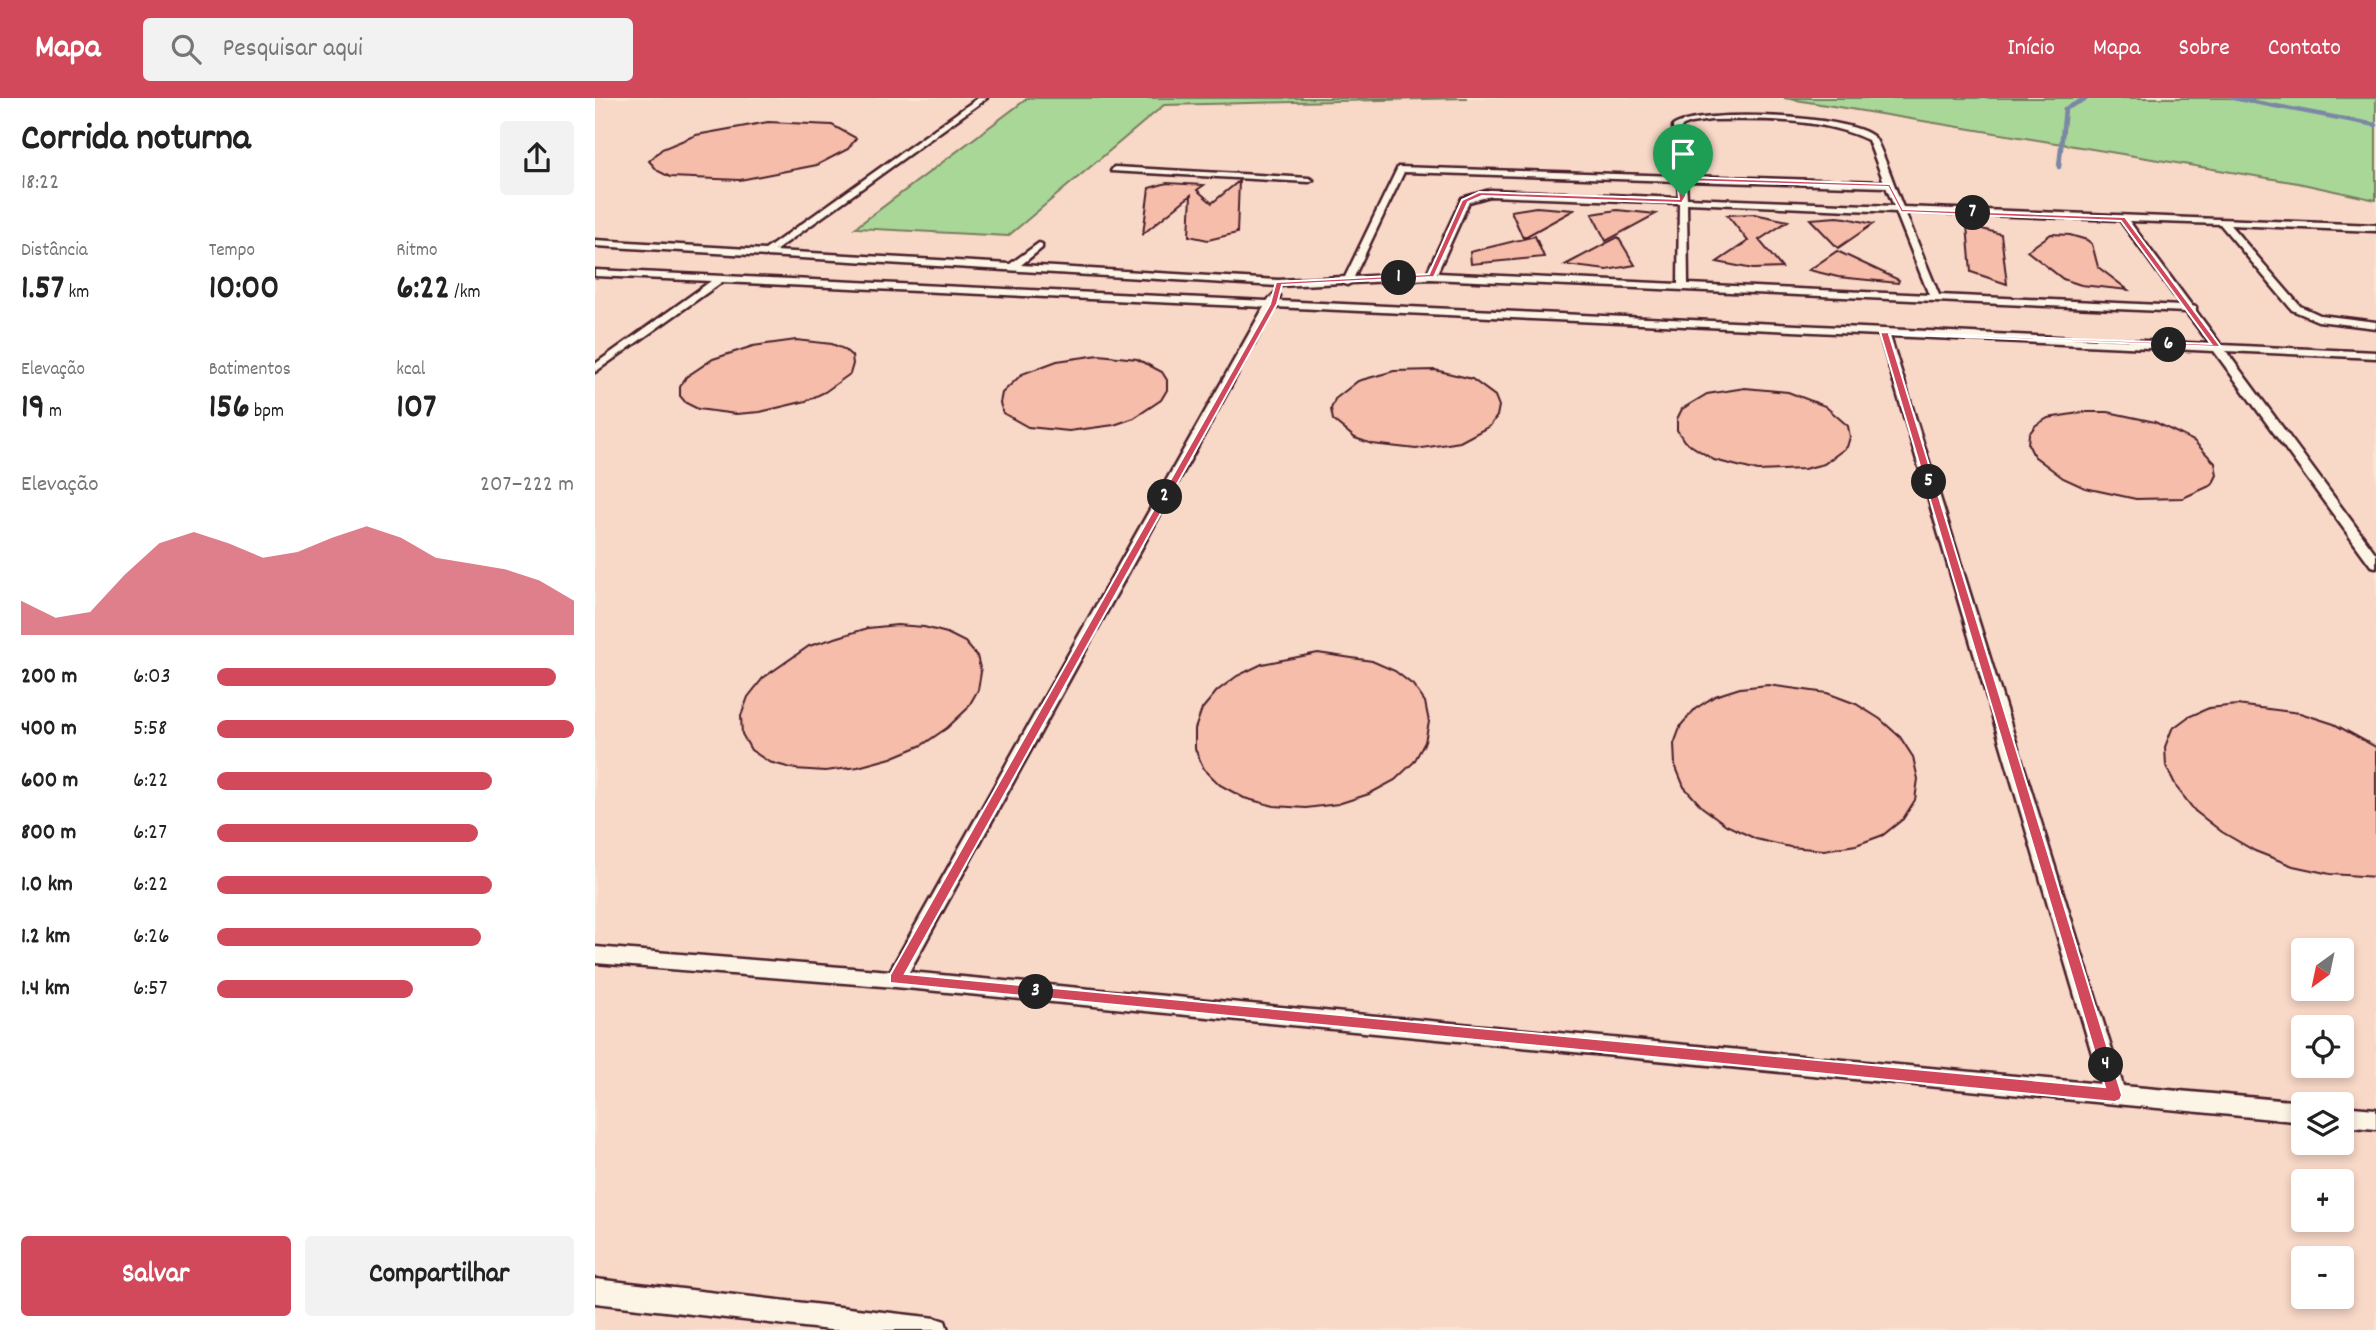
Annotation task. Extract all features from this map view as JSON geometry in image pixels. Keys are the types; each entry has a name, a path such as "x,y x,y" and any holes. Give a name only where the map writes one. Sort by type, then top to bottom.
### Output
{"lane":[{"path":"769,251 983,98"},
{"path":"1683,287 1682,198 1677,126 1686,120 1711,118 1811,122 1853,129 1871,139 1935,297"},
{"path":"1114,169 1309,180"},
{"path":"1347,282 1401,169 1681,182 1890,185"},
{"path":"1431,276 1465,200 1490,193 1682,198 1901,210 2376,228"},
{"path":"2123,219 2192,309 2376,563"},
{"path":"2223,221 2296,308 2318,318 2376,325"},
{"path":"595,243 769,251 1279,283 1347,282 1431,276 2192,309"},
{"path":"1011,268 1039,246"},
{"path":"595,272 2376,355"},
{"path":"595,369 720,279"},
{"path":"895,979 1273,304 1279,283"},
{"path":"1884,332 2115,1095"},
{"path":"595,955 895,979 2291,1111"},
{"path":"2354,1117 2376,1119"},
{"path":"595,1291 936,1330"}],"shaded area":[{"path":"595,98 1783,98 2298,183 2376,200 2376,1330 595,1330"}],"green space":[{"path":"1028,98 1467,98 1164,105 1008,236 855,228"},
{"path":"1784,98 2376,98 2376,200 2298,183"}],"building":[{"path":"768,122 832,125 856,138 848,149 817,165 740,180 670,177 658,171 649,161 662,149 696,135"},
{"path":"1239,181 1237,233 1208,240 1189,236 1191,195 1143,234 1149,188 1167,183 1204,185 1197,190 1212,203"},
{"path":"1536,207 1574,210 1523,238 1511,211"},
{"path":"1617,210 1656,214 1606,241 1592,214"},
{"path":"1754,214 1788,221 1759,240 1782,268 1753,269 1717,262 1748,241 1727,215"},
{"path":"1837,217 1873,224 1838,248 1810,219"},
{"path":"1967,225 2001,234 2007,284 1971,272"},
{"path":"2051,234 2070,235 2087,240 2092,244 2098,267 2128,290 2081,285 2063,279 2027,251"},
{"path":"1535,236 1544,257 1471,264 1470,252"},
{"path":"1618,237 1635,265 1607,270 1565,265"},
{"path":"1837,251 1899,280 1898,283 1838,277 1809,270"},
{"path":"796,340 832,344 844,349 852,356 850,374 825,392 806,401 760,412 736,414 698,409 686,403 680,396 680,387 686,377 713,359 753,346"},
{"path":"1099,355 1137,359 1162,372 1167,380 1167,390 1161,400 1134,418 1114,425 1069,431 1028,427 1003,413 1000,403 1002,393 1022,374 1057,361"},
{"path":"1435,370 1472,379 1495,396 1499,406 1497,416 1490,426 1460,442 1416,449 1372,444 1355,438 1333,420 1331,409 1335,399 1358,381 1394,371"},
{"path":"1745,388 1788,392 1825,406 1848,426 1850,437 1847,447 1824,464 1804,469 1758,471 1714,460 1684,441 1677,430 1677,419 1682,409 1707,394"},
{"path":"2085,412 2108,412 2155,422 2194,441 2215,463 2217,475 2212,485 2183,498 2136,499 2085,488 2063,478 2034,456 2028,444 2029,434 2036,425 2048,418"},
{"path":"897,625 924,627 947,633 965,642 977,656 981,672 978,690 967,709 947,728 922,745 891,758 858,767 825,771 795,769 769,762 751,750 742,734 741,716 748,697 763,678 809,646 868,628"},
{"path":"1318,653 1372,661 1395,671 1413,685 1425,702 1429,722 1425,742 1414,762 1395,780 1369,794 1338,804 1306,808 1274,806 1244,798 1220,785 1204,769 1195,749 1195,729 1202,709 1217,691 1237,676 1262,664"},
{"path":"1768,685 1827,693 1856,704 1880,719 1900,737 1913,757 1918,779 1915,800 1903,819 1883,835 1856,845 1824,850 1790,847 1756,839 1726,825 1702,807 1684,787 1675,765 1674,744 1681,725 1695,709 1715,696 1740,688"},
{"path":"2237,705 2300,713 2334,724 2376,747 2376,877 2330,874 2293,866 2255,851 2222,832 2195,811 2177,788 2166,766 2165,747 2172,729 2188,717 2209,708"}],"waterway":[{"path":"2059,167 2065,109 2087,98"},
{"path":"2233,98 2376,125"}],"route":[{"path":"1680,179 1890,185 1901,210 2123,219 2192,309 2217,347 1884,332 2115,1095 895,979 1273,304 1279,283 1347,282 1431,276 1465,200 1481,194 1682,201 1683,196 1680,179"}]}
